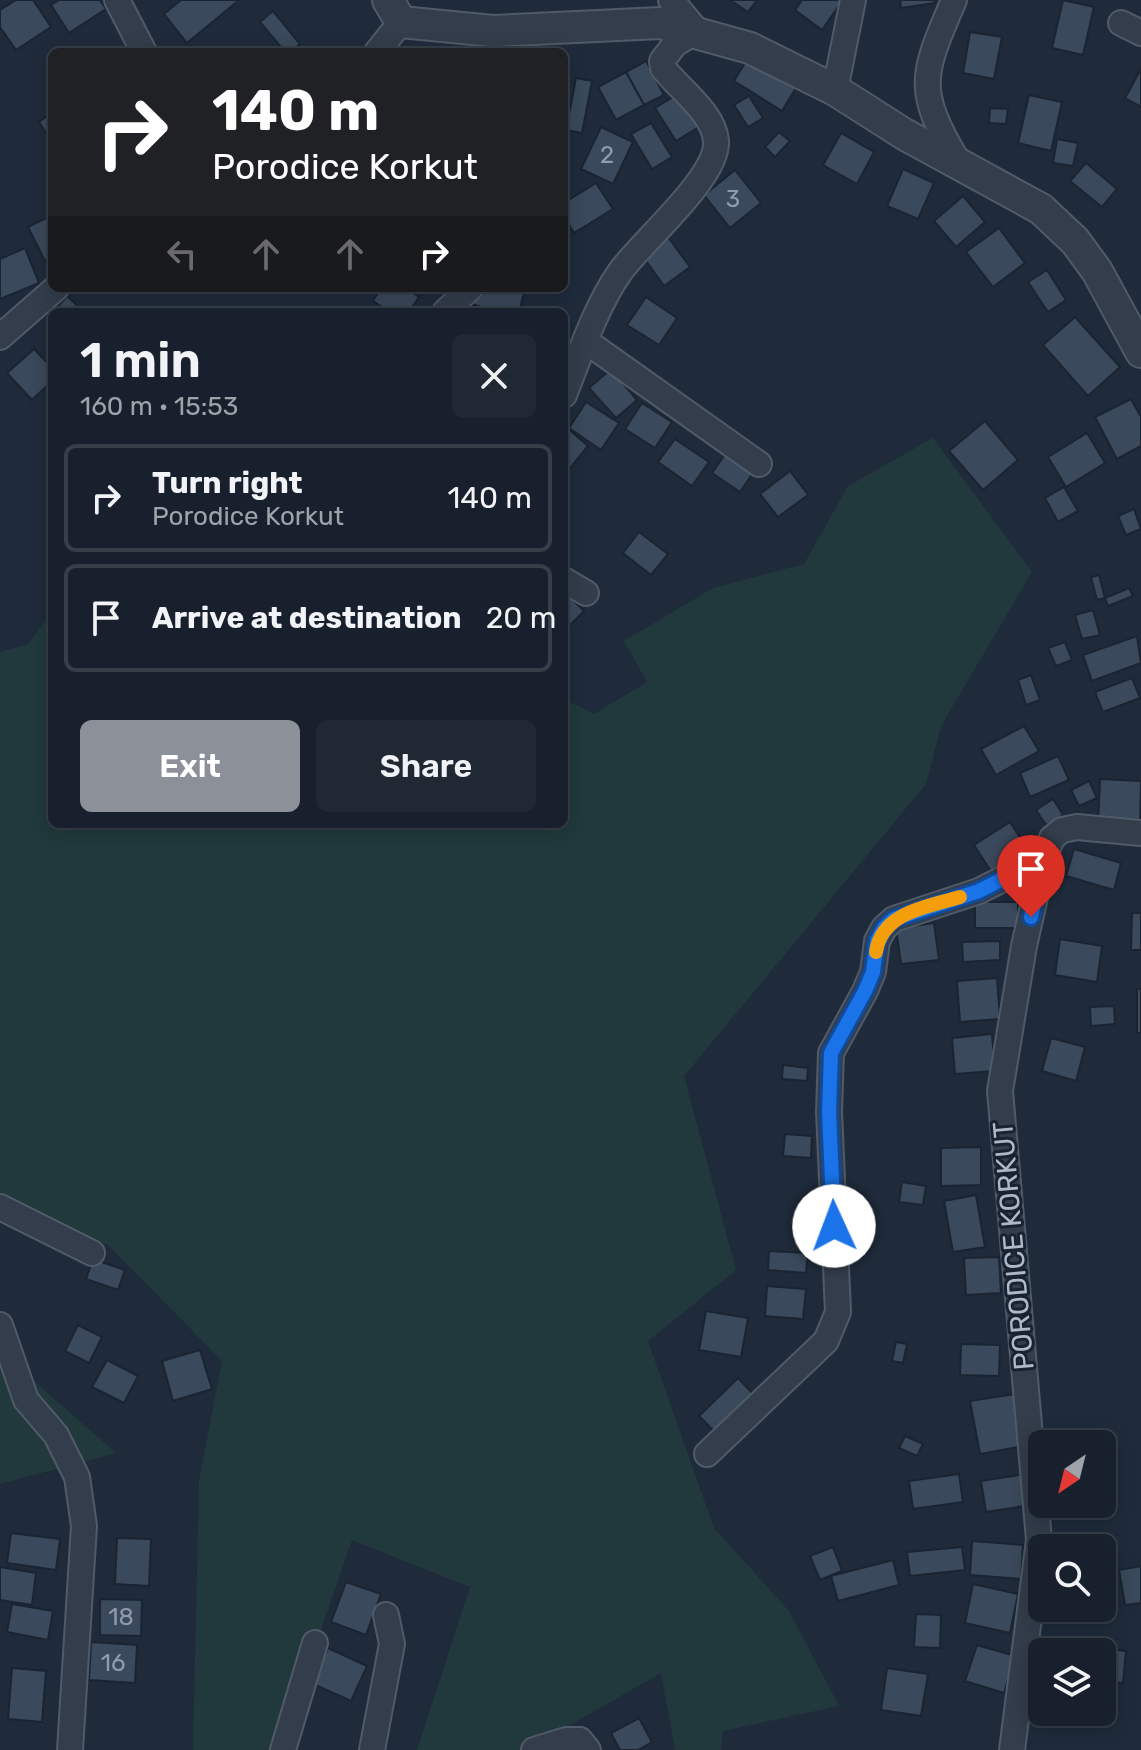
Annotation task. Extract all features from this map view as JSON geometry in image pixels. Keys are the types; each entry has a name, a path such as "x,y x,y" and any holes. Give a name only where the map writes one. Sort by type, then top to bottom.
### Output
{"street":[{"path":"117,0 142,48"},
{"path":"671,0 697,31"},
{"path":"835,90 853,0"},
{"path":"954,0 932,52 926,93 941,133 957,160"},
{"path":"379,48 394,11 493,31 660,23 750,48 835,90 904,134 957,160 1041,209 1075,241 1097,271 1141,352"},
{"path":"568,386 620,272 713,160 716,137 692,100 663,68 662,61 675,44 697,31"},
{"path":"0,337 51,292"},
{"path":"449,308 466,292"},
{"path":"587,342 759,464"},
{"path":"568,582 586,593"},
{"name":"PORODICE KORKUT","path":"1012,1750 1014,1713 1039,1540 1000,1091 1044,858 1052,838 1062,830 1077,827 1141,833"},
{"path":"707,1454 826,1341 833,1330 838,1312 829,1112 831,1053 865,991 884,928 894,919 979,891 1044,858"},
{"path":"0,1207 92,1253"},
{"path":"0,1325 26,1400 56,1435 77,1477 84,1526 70,1750"},
{"path":"372,1750 392,1644 386,1615"},
{"path":"283,1750 315,1643"},
{"path":"534,1750 566,1740 580,1740 588,1750"}],"green space":[{"path":"933,438 1032,572 941,726 926,784 684,1076 736,1270 648,1341 714,1528 789,1611 839,1706 723,1731 721,1750 675,1750 661,1673 526,1750 417,1750 470,1587 352,1540 279,1750 193,1750 199,1481 222,1361 108,1245 0,1203 0,652 28,644 48,617 48,828 568,828 568,701 594,714 647,682 624,641 713,588 804,564 848,486"},
{"path":"0,1365 20,1369 116,1453 0,1484"}],"building":[{"path":"16,0 33,0 51,27 16,50 0,27 0,10"},
{"path":"59,0 100,0 106,9 69,33 51,5"},
{"path":"181,0 238,1 187,43 164,14"},
{"path":"730,0 757,0 748,12"},
{"path":"802,0 843,0 822,30 795,10"},
{"path":"900,0 934,0 935,3 901,8"},
{"path":"1063,0 1094,7 1083,55 1052,48"},
{"path":"273,11 300,44 295,48 282,48 260,22"},
{"path":"970,32 1002,37 994,79 963,73"},
{"path":"751,53 799,83 782,111 734,81"},
{"path":"646,61 664,95 644,105 626,72"},
{"path":"1141,69 1141,107 1125,98"},
{"path":"626,72 644,105 616,120 598,87"},
{"path":"576,78 592,81 582,133 568,130"},
{"path":"678,94 699,127 676,141 655,108"},
{"path":"1029,95 1062,102 1051,151 1018,143"},
{"path":"749,96 763,118 748,127 734,105"},
{"path":"990,108 1008,109 1006,124 989,123"},
{"path":"48,116 48,136 39,122"},
{"path":"651,123 672,157 652,169 631,134"},
{"path":"601,127 633,142 613,184 581,169"},
{"path":"779,132 790,141 775,157 765,147"},
{"path":"841,133 874,152 857,184 823,165"},
{"path":"1057,139 1078,143 1073,166 1053,163"},
{"path":"1086,163 1117,189 1102,207 1070,181"},
{"path":"903,169 934,183 918,219 887,206"},
{"path":"735,170 761,203 730,228 704,195"},
{"path":"596,183 613,209 574,233 568,223 568,200"},
{"path":"963,196 985,222 956,247 934,221"},
{"path":"48,217 48,260 45,261 28,227"},
{"path":"999,228 1025,263 993,287 966,252"},
{"path":"668,237 690,267 664,286 642,255"},
{"path":"25,248 39,283 0,299 0,259"},
{"path":"1047,270 1066,300 1048,312 1028,282"},
{"path":"379,292 412,292 419,297 412,308 384,308 373,301"},
{"path":"476,292 524,293 520,308 485,308 472,304"},
{"path":"67,296 80,308 56,308"},
{"path":"646,297 677,318 659,345 627,325"},
{"path":"1075,317 1120,367 1088,396 1043,345"},
{"path":"34,349 48,364 48,385 32,400 7,373"},
{"path":"611,369 637,400 616,418 589,388"},
{"path":"1131,399 1141,417 1141,446 1117,459 1095,417"},
{"path":"586,402 619,423 601,450 569,428"},
{"path":"642,403 672,422 655,448 625,429"},
{"path":"985,421 1018,460 983,490 949,451"},
{"path":"568,428 588,446 568,471"},
{"path":"1087,433 1105,463 1066,487 1048,457"},
{"path":"675,439 709,462 692,486 658,462"},
{"path":"728,450 755,470 740,492 712,473"},
{"path":"790,471 808,495 778,517 760,494"},
{"path":"1064,487 1078,511 1058,522 1045,498"},
{"path":"1134,509 1141,529 1126,535 1118,516"},
{"path":"639,532 668,554 651,575 623,553"},
{"path":"1099,575 1105,598 1097,600 1091,577"},
{"path":"1129,588 1133,596 1108,606 1105,598"},
{"path":"568,595 584,611 568,627"},
{"path":"1093,610 1100,635 1082,639 1075,615"},
{"path":"1137,636 1141,663 1092,681 1083,655"},
{"path":"1065,642 1072,660 1056,666 1048,648"},
{"path":"1031,675 1040,700 1026,705 1018,680"},
{"path":"1132,678 1140,698 1103,712 1095,692"},
{"path":"1024,726 1039,751 996,775 981,749"},
{"path":"1058,756 1069,780 1030,797 1020,773"},
{"path":"1100,779 1141,781 1140,826 1098,824"},
{"path":"1089,781 1097,798 1079,806 1071,790"},
{"path":"1053,799 1063,815 1046,825 1036,810"},
{"path":"1010,822 1030,853 994,876 974,845"},
{"path":"1074,849 1121,863 1114,890 1066,876"},
{"path":"975,902 1018,902 1018,928 975,928"},
{"path":"1132,913 1141,913 1141,950 1131,950"},
{"path":"934,923 939,960 901,964 896,928"},
{"path":"1060,939 1102,946 1097,982 1055,975"},
{"path":"1000,941 1000,960 963,962 962,942"},
{"path":"997,978 1000,1019 960,1022 957,981"},
{"path":"1137,989 1141,989 1141,1033 1137,1033"},
{"path":"1114,1006 1115,1024 1091,1026 1090,1007"},
{"path":"992,1034 995,1071 955,1074 952,1038"},
{"path":"1051,1038 1085,1047 1076,1081 1042,1071"},
{"path":"783,1065 808,1068 807,1081 782,1079"},
{"path":"785,1134 812,1136 811,1158 783,1156"},
{"path":"981,1147 981,1185 941,1186 941,1148"},
{"path":"902,1182 926,1186 923,1205 899,1202"},
{"path":"976,1195 985,1247 953,1252 944,1201"},
{"path":"769,1251 808,1253 806,1273 768,1270"},
{"path":"999,1257 1001,1293 966,1295 964,1258"},
{"path":"93,1259 125,1270 118,1290 86,1279"},
{"path":"767,1286 806,1289 803,1319 765,1316"},
{"path":"706,1311 748,1318 741,1357 699,1350"},
{"path":"78,1325 102,1337 89,1363 65,1351"},
{"path":"896,1342 907,1344 903,1363 892,1361"},
{"path":"961,1344 1000,1345 999,1376 960,1375"},
{"path":"200,1350 212,1389 173,1401 162,1361"},
{"path":"107,1360 138,1376 124,1403 92,1387"},
{"path":"738,1378 755,1396 717,1434 699,1416"},
{"path":"1015,1394 1024,1446 980,1454 970,1401"},
{"path":"905,1436 923,1444 917,1456 899,1448"},
{"path":"959,1474 963,1502 913,1509 909,1481"},
{"path":"1025,1474 1028,1505 986,1512 981,1481"},
{"path":"11,1533 60,1539 56,1570 7,1563"},
{"path":"117,1538 151,1539 149,1586 115,1584"},
{"path":"972,1541 1023,1545 1021,1579 970,1575"},
{"path":"833,1547 842,1571 820,1580 810,1556"},
{"path":"962,1547 965,1570 910,1576 907,1552"},
{"path":"893,1560 899,1585 838,1601 831,1576"},
{"path":"1141,1566 1141,1603 1125,1605 1119,1570"},
{"path":"0,1567 36,1573 32,1605 0,1600"},
{"path":"346,1582 381,1594 366,1635 331,1622"},
{"path":"973,1584 1018,1594 1010,1633 965,1623"},
{"path":"100,1599 142,1600 141,1636 100,1635"},
{"path":"12,1604 53,1611 48,1640 7,1632"},
{"path":"916,1614 941,1615 940,1648 914,1647"},
{"path":"91,1642 137,1645 135,1683 89,1680"},
{"path":"977,1645 1015,1656 1004,1693 965,1681"},
{"path":"328,1648 367,1666 351,1701 311,1683"},
{"path":"1116,1650 1126,1651 1123,1683 1116,1682"},
{"path":"12,1668 46,1671 42,1722 8,1719"},
{"path":"887,1668 928,1674 921,1716 881,1710"},
{"path":"639,1718 652,1742 638,1750 620,1750 611,1733"}],"slow traffic":[{"path":"876,952 877,941 884,928 894,919 960,897"}],"route":[{"path":"834,1226 829,1112 831,1053 865,991 873,972 877,941 884,928 894,919 979,891 1044,858 1031,917"}]}
